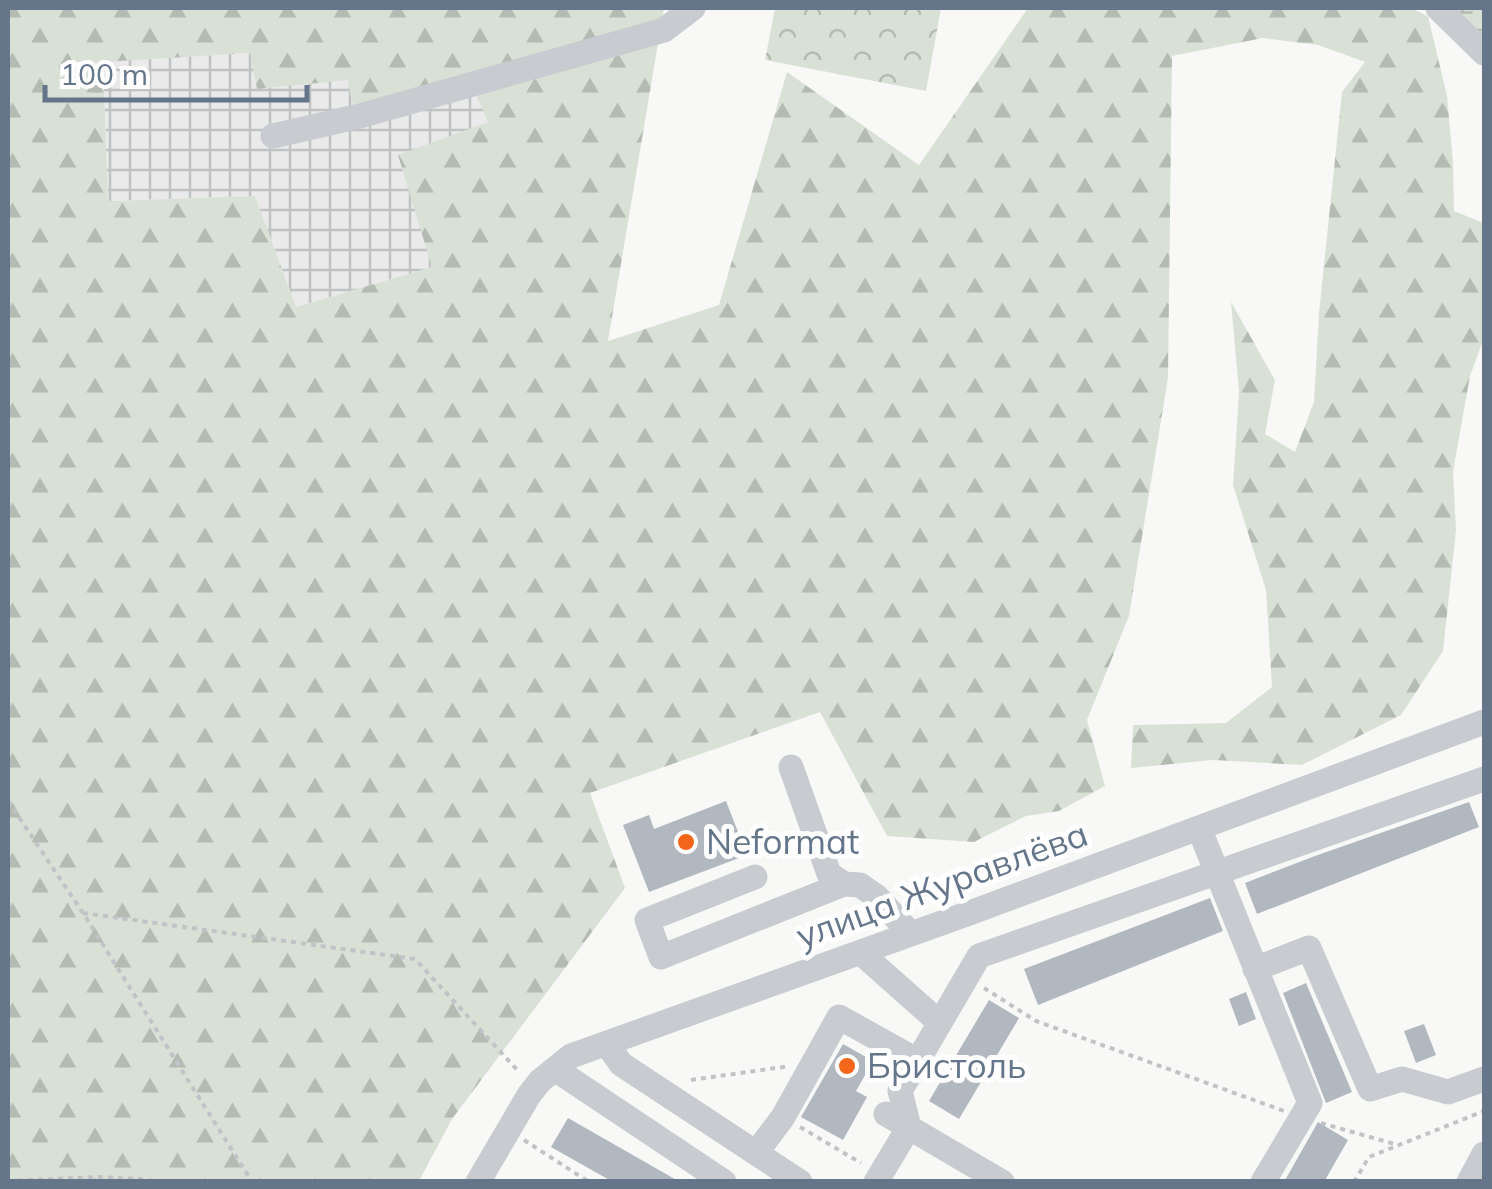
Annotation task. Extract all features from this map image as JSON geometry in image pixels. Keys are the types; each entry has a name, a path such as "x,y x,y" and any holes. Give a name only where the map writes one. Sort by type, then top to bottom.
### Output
{"street":[{"path":"273,136 360,116 664,30 693,8"},
{"path":"1438,8 1484,53"},
{"name":"улица Журавлёва","path":"478,1182 534,1088 571,1056 1484,722"},
{"path":"791,767 830,874 844,884"},
{"path":"879,1178 910,1127 900,1091 980,956 1484,779"},
{"path":"1199,828 1310,1103 1263,1182"},
{"path":"755,878 647,920 661,957 844,884 860,885 877,897 912,934"},
{"path":"1254,970 1310,948 1370,1089 1402,1079 1448,1092 1484,1078"},
{"path":"861,953 940,1023"},
{"path":"756,1153 783,1117 839,1017 918,1061"},
{"path":"607,1044 621,1064 800,1182"},
{"path":"555,1069 724,1182"},
{"path":"886,1114 1002,1182"},
{"path":"1468,1182 1484,1154"}],"path":[{"path":"8,801 249,1180"},
{"path":"82,913 416,959 534,1088"},
{"path":"967,978 1036,1021 1301,1118 1398,1145"},
{"path":"690,1080 813,1063"},
{"path":"1354,1182 1368,1157 1484,1111"},
{"path":"783,1117 879,1178"},
{"path":"520,1138 589,1182"},
{"path":"8,1181 98,1177 147,1182"}],"shaded area":[{"path":"251,53 348,80 353,107 467,74 489,121 433,267 296,307 255,196 108,201 103,61"}],"green space":[{"path":"8,8 664,8 608,341 719,305 787,72 919,165 1028,8 1410,8 1428,16 1447,96 1454,211 1484,223 1484,338 1470,376 1453,472 1456,530 1443,651 1401,715 1302,765 1213,760 1131,768 1133,725 1226,723 1272,687 1266,590 1233,485 1239,392 1231,302 1275,380 1265,434 1295,452 1314,402 1319,313 1342,92 1365,62 1318,45 1263,38 1172,56 1168,378 1129,616 1087,720 1105,786 1059,811 1026,816 974,842 887,836 820,712 590,793 625,888 452,1119 419,1181 8,1181","holes":["250,53 257,89 348,80 353,108 467,74 488,122 398,155 432,267 296,307 255,196 108,201 103,62"]},
{"path":"775,8 941,8 926,91 765,60"},
{"path":"1452,8 1484,8 1484,40"}],"building":[{"name":"Neformat","path":"726,801 747,855 649,892 623,825 649,815 654,829"},
{"path":"1469,802 1479,827 1257,914 1245,883"},
{"path":"1210,898 1223,931 1038,1005 1024,969"},
{"path":"1306,983 1352,1092 1326,1103 1283,993"},
{"path":"1246,992 1256,1019 1239,1026 1229,999"},
{"path":"989,1000 1019,1018 959,1119 929,1101"},
{"path":"1424,1024 1436,1055 1416,1063 1404,1031"},
{"path":"843,1044 873,1061 856,1091 867,1097 843,1140 801,1117"},
{"path":"568,1118 680,1182 613,1182 551,1147"},
{"path":"1318,1122 1348,1140 1324,1182 1284,1182"}],"place":[{"name":"Neformat","path":"686,842"},
{"name":"Бристоль","path":"847,1066"}]}
